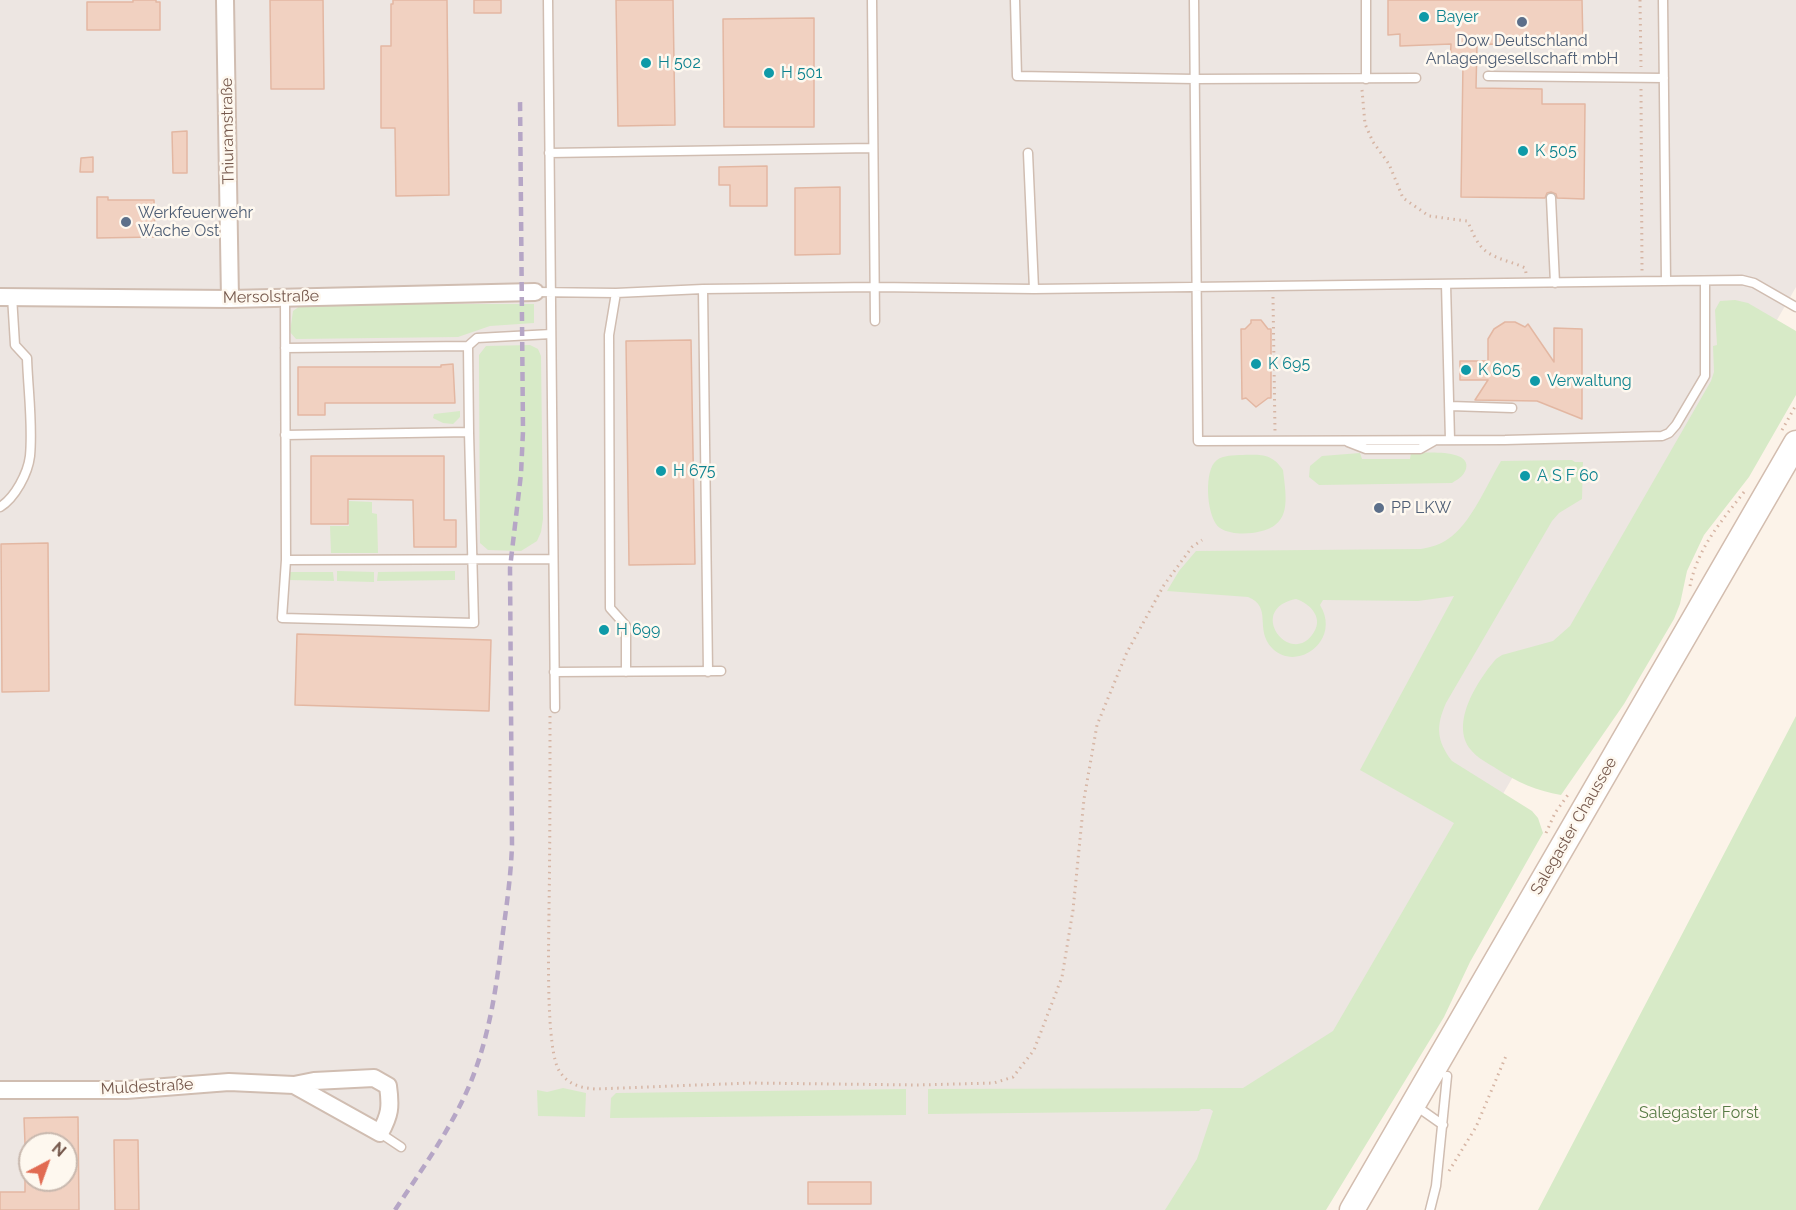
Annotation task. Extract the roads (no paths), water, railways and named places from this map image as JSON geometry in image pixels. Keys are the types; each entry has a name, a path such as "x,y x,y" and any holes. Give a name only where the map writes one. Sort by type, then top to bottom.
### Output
{"main road":[{"name":"Salegaster Chaussee","path":"1352,1210 1796,443"}],"street":[{"name":"Thiuramstraße","path":"225,0 230,299"},
{"name":"Mersolstraße","path":"6,296 230,299 538,293"},
{"name":"Muldestraße","path":"0,1090 126,1090 230,1082 294,1085 314,1081 374,1078 388,1086 391,1105 387,1120 380,1133 294,1085"}],"lane":[{"path":"548,0 549,153 538,293 551,334 555,708"},
{"path":"872,0 875,321"},
{"path":"1015,0 1017,76 1195,79 1416,78"},
{"path":"1194,0 1198,441 1653,437 1669,433 1705,376 1705,282"},
{"path":"1364,79 1366,0"},
{"path":"1663,0 1666,281"},
{"path":"1488,76 1664,78"},
{"path":"549,153 872,148"},
{"path":"1028,153 1034,289"},
{"path":"1551,198 1555,283"},
{"path":"538,293 875,287 1034,289 1666,281 1748,282 1796,307"},
{"path":"1446,284 1450,440"},
{"path":"703,289 708,672"},
{"path":"616,292 609,335 610,608 626,626 626,672"},
{"name":"Mersolstraße","path":"0,507 5,504 22,481 30,458 27,358 15,345 6,296"},
{"path":"285,297 286,560 282,618 474,623 468,346"},
{"path":"285,348 468,346 477,338 551,334"},
{"path":"1449,406 1512,408"},
{"path":"285,435 469,432"},
{"path":"1342,440 1366,449 1420,448 1437,440"},
{"path":"286,560 553,559"},
{"path":"554,672 721,671"},
{"path":"1430,1210 1436,1186 1447,1076"},
{"path":"1413,1104 1443,1125"},
{"path":"380,1133 401,1147"}],"railway":[{"path":"395,1210 445,1133 477,1066 488,1028 495,990 509,888 512,845 510,568 521,474 523,431 520,98"}],"place":[{"name":"Bayer","path":"1424,17"},
{"name":"Dow Deutschland Anlagengesellschaft mbH","path":"1522,22"},
{"name":"H 502","path":"646,63"},
{"name":"H 501","path":"769,73"},
{"name":"K 505","path":"1523,151"},
{"name":"Werkfeuerwehr Wache Ost","path":"126,222"},
{"name":"K 695","path":"1256,364"},
{"name":"K 605","path":"1466,370"},
{"name":"Verwaltung","path":"1535,381"},
{"name":"H 675","path":"661,471"},
{"name":"A S F 60","path":"1525,476"},
{"name":"PP LKW","path":"1379,508"},
{"name":"H 699","path":"604,630"}],"park label":[{"name":"Salegaster Forst","path":"1699,1113"}]}
